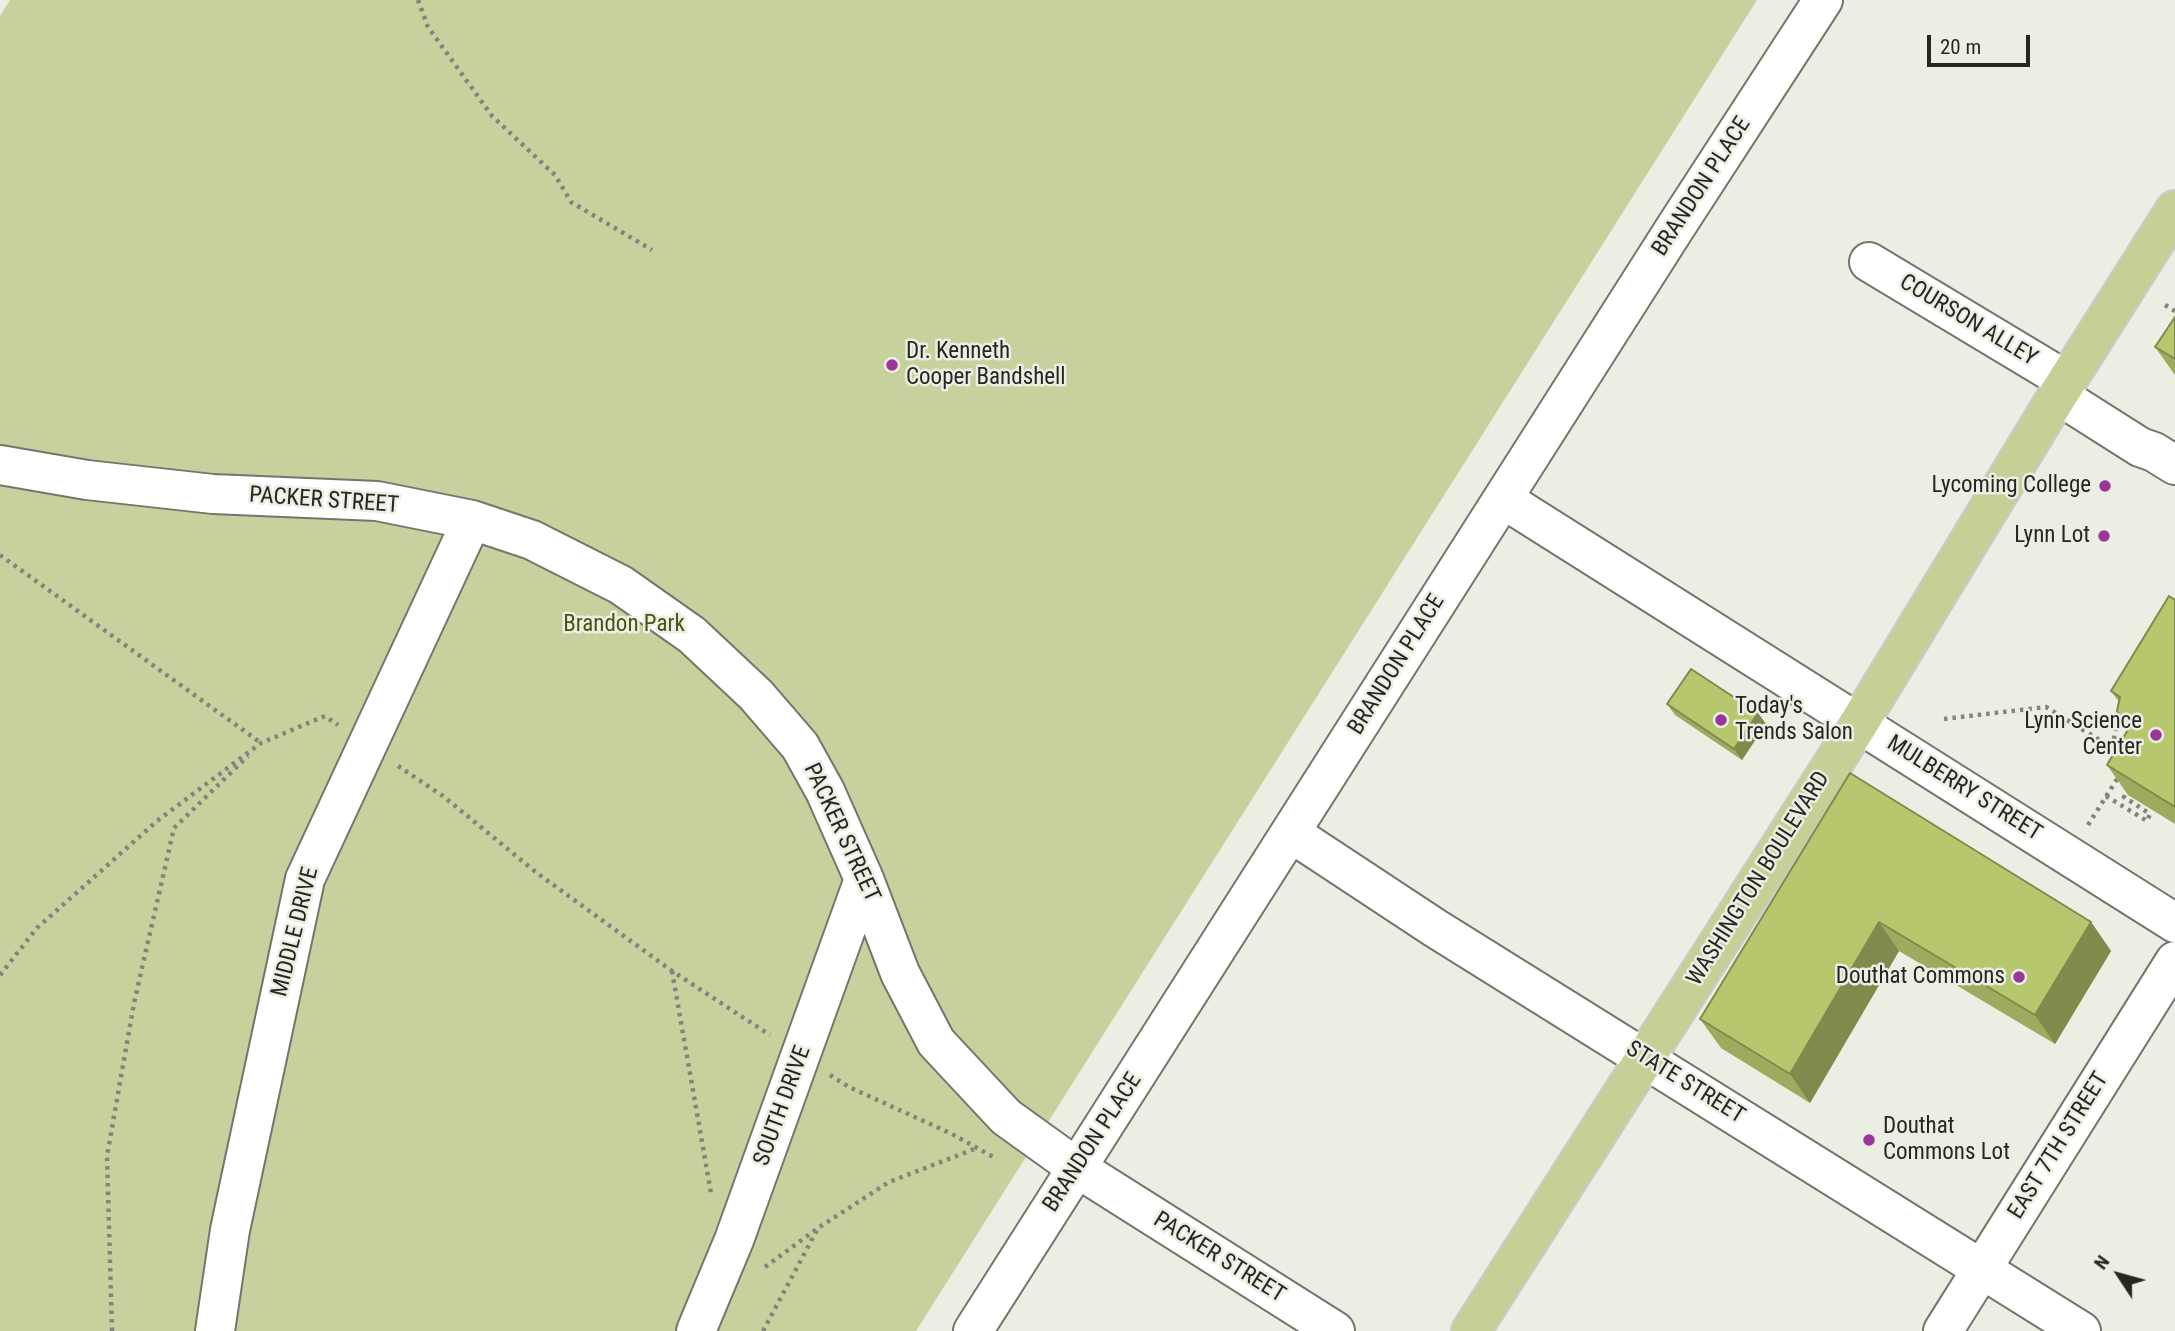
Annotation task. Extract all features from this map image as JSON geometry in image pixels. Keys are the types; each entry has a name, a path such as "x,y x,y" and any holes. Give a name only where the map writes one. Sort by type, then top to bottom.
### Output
{"main road":[{"name":"WASHINGTON BOULEVARD","path":"1471,1331 1858,723 2062,388 2175,210"}],"street":[{"name":"BRANDON PLACE","path":"973,1331 1823,0"},
{"name":"COURSON ALLEY","path":"1869,262 2062,388 2140,447 2175,465"},
{"name":"PACKER STREET","path":"0,466 87,480 213,495 377,500 472,520 531,540 621,585 692,635 756,695 800,746 825,791 864,878 900,973 936,1042 1006,1117 1077,1168 1335,1331"},
{"name":"MULBERRY STREET","path":"1503,499 2175,923"},
{"name":"MIDDLE DRIVE","path":"215,1331 230,1230 305,879 472,520"},
{"name":"STATE STREET","path":"1290,833 1435,928 2081,1331"},
{"name":"SOUTH DRIVE","path":"696,1331 728,1257 864,878"},
{"name":"EAST 7TH STREET","path":"1943,1331 2175,961"}],"path":[{"path":"418,0 428,27 492,117 555,175 571,202 652,250"},
{"path":"2165,305 2175,311"},
{"path":"0,555 261,743"},
{"path":"2087,827 2121,767 2116,746 2116,722 2124,705"},
{"path":"1944,719 2046,707 2101,741 2116,746"},
{"path":"0,975 37,928 157,821 261,743 325,716 443,796 537,873 672,971 849,1087 953,1134 998,1160"},
{"path":"112,1331 107,1156 134,1003 174,828 261,743"},
{"path":"2106,796 2147,821 2150,814 2124,797 2135,778"},
{"path":"672,971 711,1195 728,1257 751,1276 889,1182 977,1148"},
{"path":"764,1331 818,1228"}],"green space":[{"name":"Brandon Park","path":"10,0 1757,0 916,1331 0,1331 0,16"}],"building":[{"path":"2175,317 2175,359 2155,347"},
{"path":"2169,596 2175,600 2175,807 2107,765 2129,728 2117,711 2120,697 2111,691"},
{"name":"Today's Trends Salon","path":"1691,669 1758,713 1734,749 1667,704"},
{"name":"Douthat Commons","path":"1850,773 2091,922 2035,1015 1879,922 1790,1074 1700,1019"}],"place":[{"name":"Dr. Kenneth Cooper Bandshell","path":"892,365"},
{"name":"Lycoming College","path":"2105,486"},
{"name":"Lynn Lot","path":"2104,536"},
{"name":"Today's Trends Salon","path":"1721,720"},
{"name":"Lynn Science Center","path":"2156,735"},
{"name":"Douthat Commons","path":"2019,977"},
{"name":"Douthat Commons Lot","path":"1869,1140"}]}
